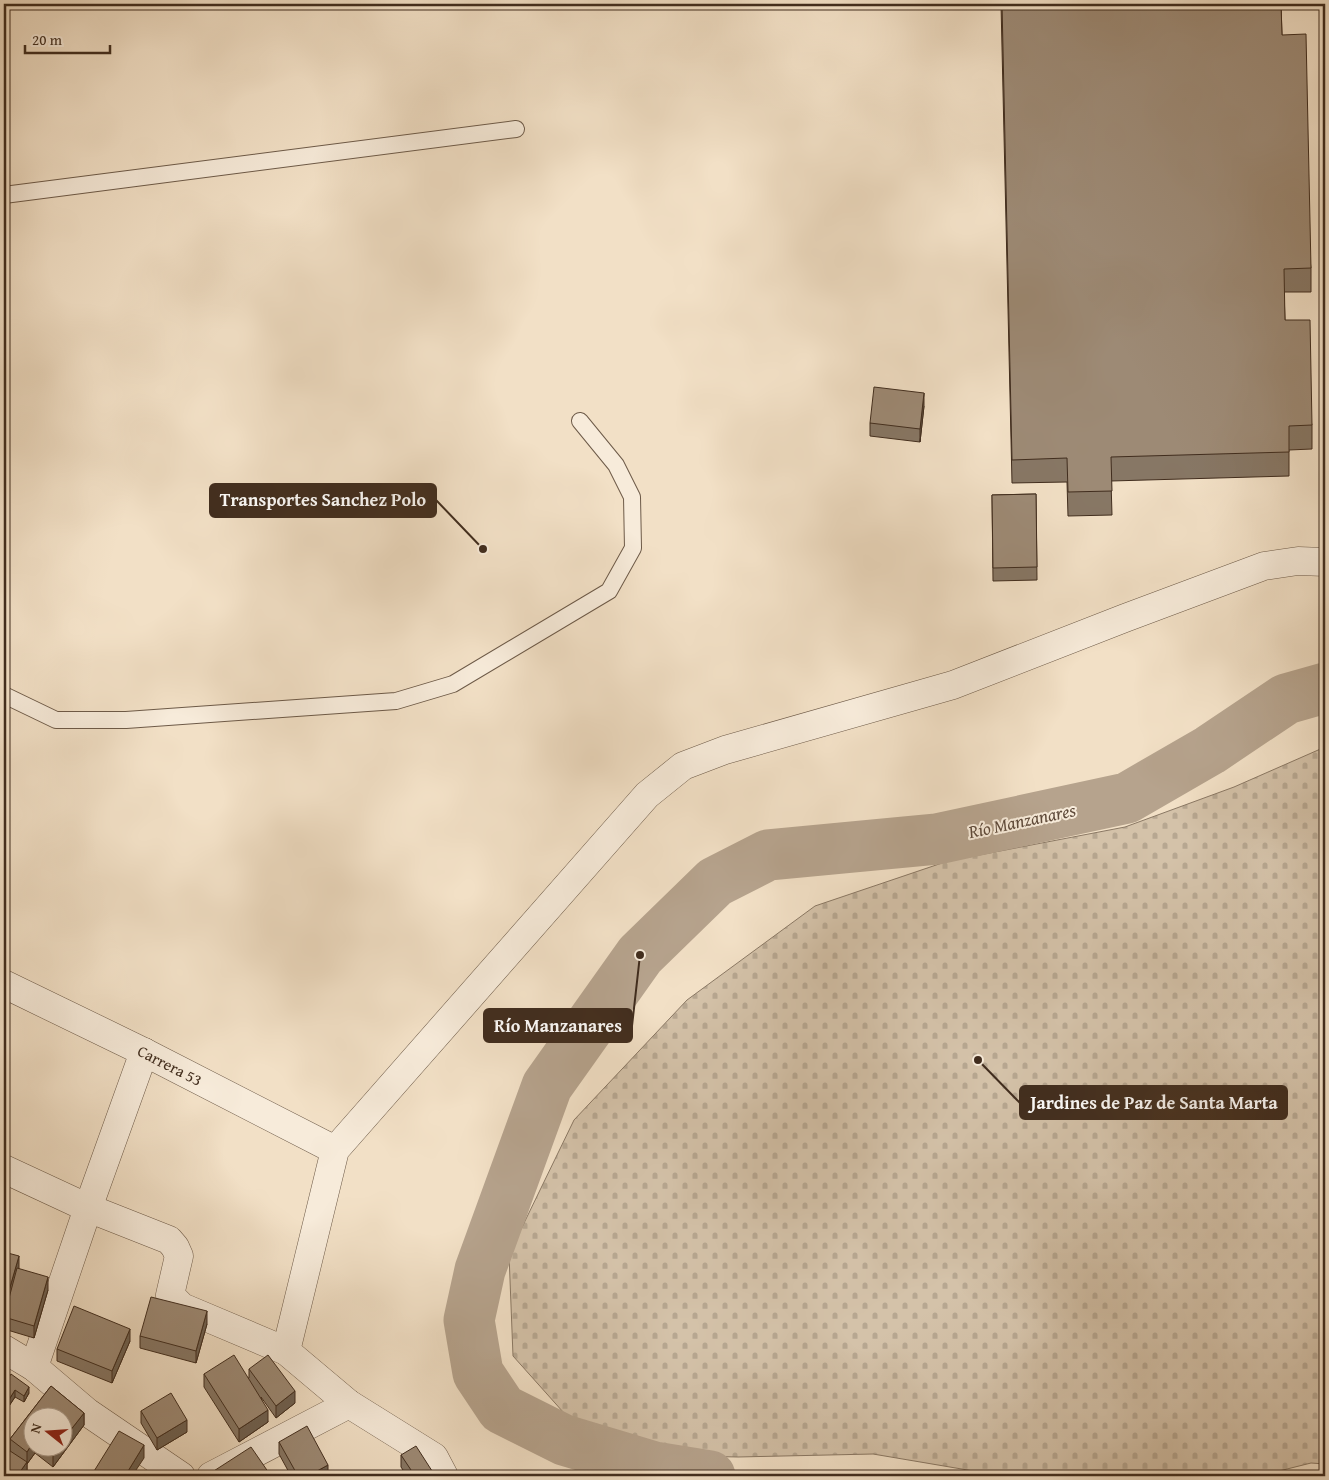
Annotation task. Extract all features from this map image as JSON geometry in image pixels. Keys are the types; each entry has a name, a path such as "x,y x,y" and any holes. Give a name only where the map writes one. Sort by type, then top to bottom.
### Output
{"street":[{"path":"286,1351 335,1150 647,795 683,766 724,750 953,685 1264,566 1298,561 1325,562"},
{"name":"Carrera 53","path":"4,984 144,1052 335,1150"},
{"path":"34,1367 144,1052"},
{"path":"4,1169 88,1208 168,1240 175,1247 179,1256 170,1295 182,1307 286,1351 349,1404 434,1457 444,1476"},
{"path":"4,1349 34,1367 87,1412 181,1476"},
{"path":"211,1476 349,1404"}],"lane":[{"path":"4,196 516,129"},
{"path":"4,695 56,720 126,720 396,701 453,684 609,591 634,548 632,497 616,465 580,421"}],"green space":[{"path":"1325,747 1325,1464 1311,1463 1259,1476 1003,1476 873,1454 738,1457 642,1455 572,1422 513,1356 509,1254 574,1120 687,1000 815,906 948,861 1125,827 1234,787"}],"building":[{"path":"1002,4 1281,4 1282,35 1306,34 1311,268 1284,269 1285,320 1310,320 1312,425 1289,426 1289,452 1111,457 1112,491 1068,492 1067,458 1012,460"},
{"path":"874,387 924,393 920,429 870,423"},
{"path":"1036,494 1037,567 993,568 992,495"},
{"path":"4,1252 19,1256 6,1301 4,1301"},
{"path":"17,1268 48,1277 34,1326 4,1317"},
{"path":"151,1297 207,1311 196,1351 140,1336"},
{"path":"74,1306 130,1329 112,1371 57,1349"},
{"path":"234,1355 268,1410 239,1429 204,1374"},
{"path":"268,1355 295,1391 276,1406 249,1369"},
{"path":"4,1366 9,1370 4,1377"},
{"path":"11,1374 29,1387 24,1396 15,1390 5,1406 4,1385"},
{"path":"51,1386 84,1413 72,1428 72,1408 34,1408"},
{"path":"171,1393 187,1420 157,1438 141,1411"},
{"path":"22,1423 22,1448 10,1439"},
{"path":"307,1426 328,1465 308,1476 298,1476 279,1442"},
{"path":"119,1431 144,1445 125,1476 91,1476"},
{"path":"416,1446 434,1474 430,1476 415,1476 401,1455"},
{"path":"4,1447 27,1462 17,1476 4,1476"},
{"path":"251,1447 271,1476 206,1476"}],"waterway":[{"name":"Río Manzanares","path":"710,1476 654,1467 564,1440 502,1409 478,1373 469,1320 480,1270 547,1086 640,955 715,882 768,855 937,839 1127,798 1210,750 1286,699 1325,688"}],"place":[{"name":"Transportes Sanchez Polo","path":"483,549"},
{"name":"Río Manzanares","path":"640,955"},
{"name":"Jardines de Paz de Santa Marta","path":"978,1060"}]}
